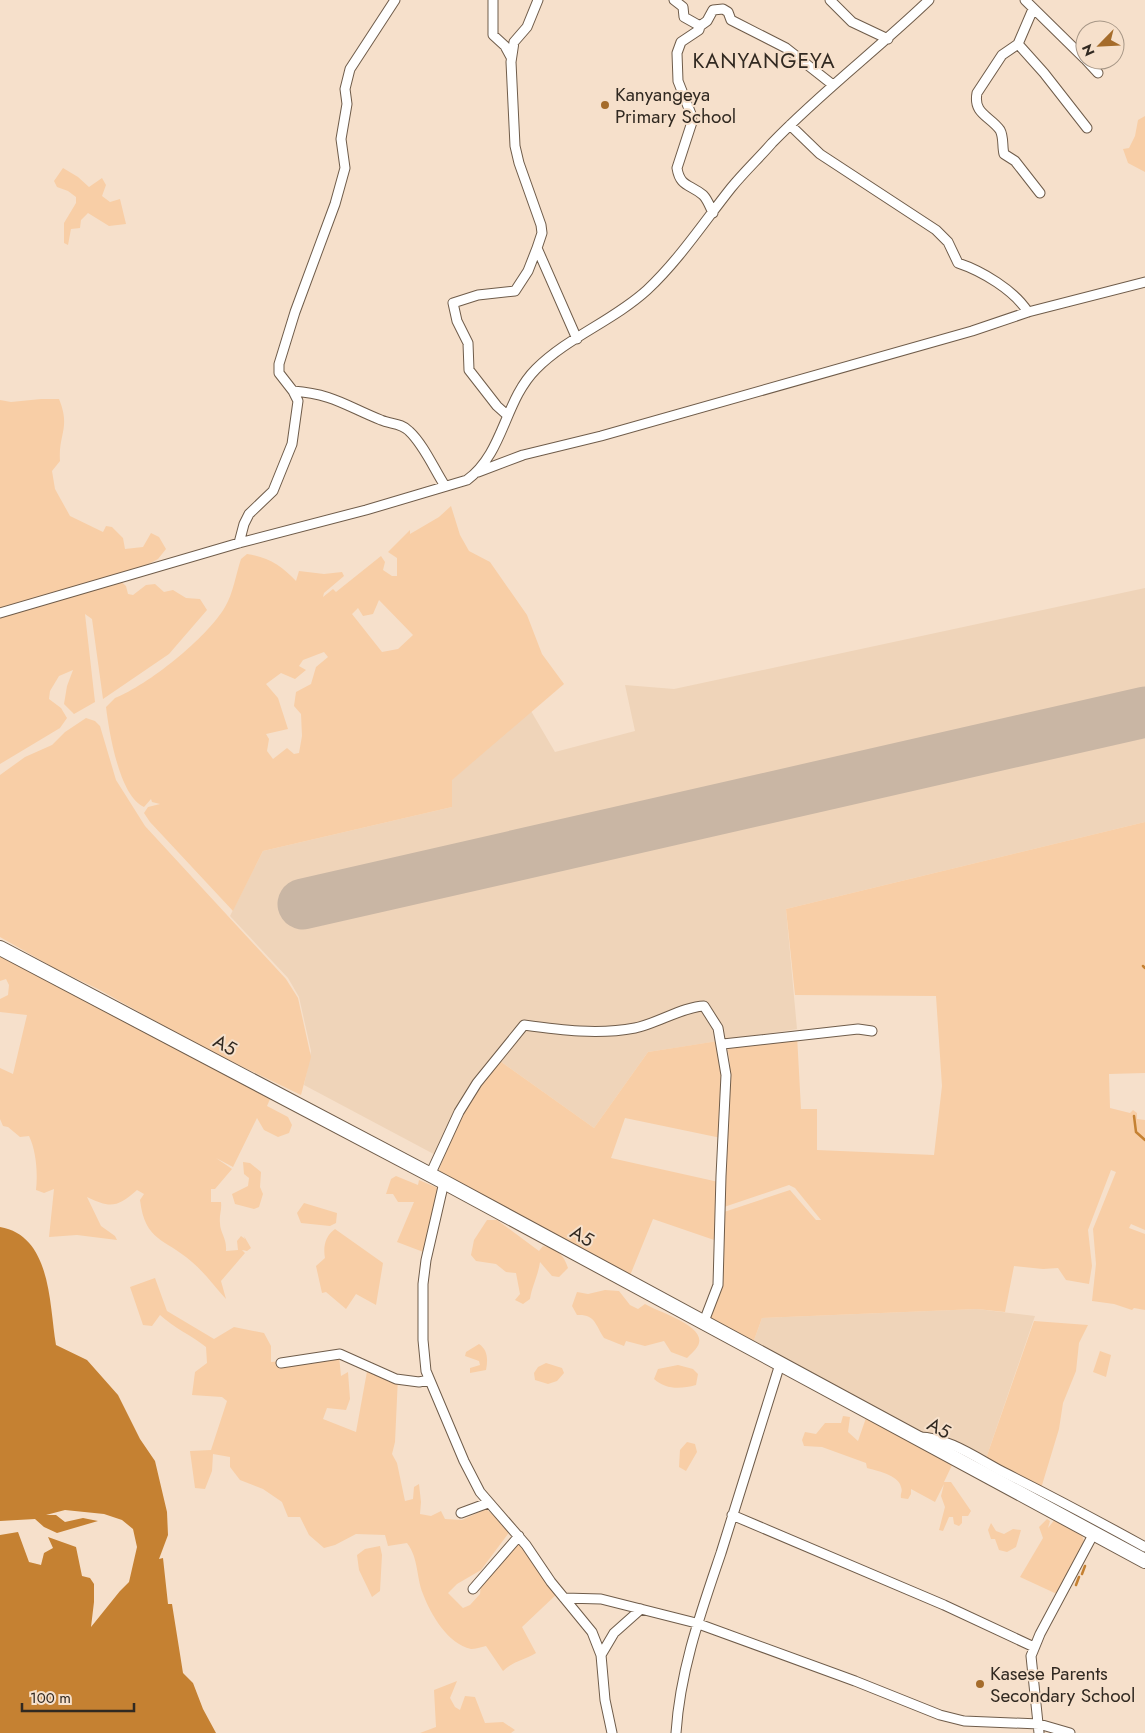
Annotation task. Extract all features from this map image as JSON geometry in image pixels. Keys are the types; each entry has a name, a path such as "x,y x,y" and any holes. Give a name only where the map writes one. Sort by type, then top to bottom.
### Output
{"highway":[{"name":"A5","path":"0,948 444,1182 1145,1561"}],"street":[{"path":"239,543 247,518 271,495 292,444 298,401 294,391 279,374 279,364 294,312 335,204 345,168 341,139 347,104 345,89 350,70 395,0"},
{"path":"493,0 492,35 505,46 511,57"},
{"path":"507,415 497,406 469,370 468,344 457,321 453,303 478,295 515,291 528,271 542,233 515,146 511,57 514,42 526,27 538,0"},
{"path":"674,0 683,7 684,17 700,26"},
{"path":"830,0 852,22 888,38"},
{"path":"0,613 239,543 366,510 467,480 489,458 507,415 532,373 559,350 609,320 646,290 713,213 731,188 790,125 929,0"},
{"path":"1025,0 1075,49"},
{"path":"1033,9 1018,44 1002,55 976,92 976,98 981,114 1001,132 1004,154 1015,160 1040,194"},
{"path":"713,213 704,196 679,179 677,168 692,122 691,114 678,81 678,47 681,42 699,30 713,10 723,10 728,12 731,20 794,53 833,85"},
{"path":"1018,44 1044,73 1087,128"},
{"path":"1095,70 1098,73"},
{"path":"790,125 820,154 936,230 948,242 958,263 981,272 1021,302 1028,312"},
{"path":"537,248 578,339"},
{"path":"477,472 523,455 601,436 879,358 1028,312 1145,282"},
{"path":"294,391 321,394 348,403 383,421 404,426 413,436 444,486"},
{"path":"430,1175 459,1112 477,1083 524,1025 576,1032 635,1028 695,1006 704,1006 718,1028 723,1044 726,1075 720,1176 718,1285 704,1324"},
{"path":"723,1044 858,1029 872,1031"},
{"path":"444,1182 426,1260 423,1284 425,1364 464,1461 488,1503 519,1536 564,1598 592,1632 601,1656 605,1700 612,1733"},
{"path":"282,1362 340,1354 396,1379 419,1382 430,1380"},
{"path":"676,1733 681,1692 696,1624 780,1364"},
{"path":"916,1437 933,1437 971,1455 1070,1505 1145,1547"},
{"path":"461,1513 488,1503"},
{"path":"732,1515 944,1605 1034,1647"},
{"path":"1039,1728 1031,1667 1034,1647 1094,1533"},
{"path":"473,1589 519,1536"},
{"path":"564,1598 601,1599 696,1624 855,1681 940,1715 964,1721 1070,1733"},
{"path":"601,1656 614,1633 641,1609"}],"shaded area":[{"path":"1145,116 1145,172 1128,163 1123,149 1129,148 1135,136 1138,120"},
{"path":"63,168 78,177 89,187 102,178 106,185 102,196 110,202 120,199 126,224 109,226 88,213 81,220 80,228 71,229 68,245 64,243 64,223 76,203 76,197 68,191 57,187 54,181"},
{"path":"59,399 64,417 60,461 52,471 55,489 70,516 103,532 106,526 112,527 123,538 125,549 143,547 151,533 159,537 166,549 158,559 119,580 126,586 128,594 133,595 146,585 155,584 164,592 173,590 186,598 200,599 207,610 169,654 103,699 92,619 85,614 95,702 74,714 64,704 67,686 73,670 59,676 50,691 49,699 61,708 67,718 60,728 0,764 0,400 11,402"},
{"path":"451,506 460,535 469,551 490,562 527,615 542,654 564,684 452,780 452,807 263,851 233,911 150,822 144,813 148,807 160,804 152,802 151,799 144,807 135,801 128,790 117,762 106,707 115,698 144,683 160,672 205,632 228,602 241,559 247,554 262,557 274,563 296,581 299,571 324,574 342,572 344,576 324,593 323,597 333,589 336,592 381,556 385,562 383,570 392,576 397,576 397,558 388,552 410,530 410,534 439,517","holes":["379,600 413,635 398,649 382,652 352,614 358,608 363,616 373,614","324,652 328,657 316,667 311,684 296,692 294,706 301,714 302,736 299,753 294,754 287,748 273,759 267,751 269,739 266,734 288,729 278,698 266,684 281,673 295,679 306,670 299,666 303,660"]},
{"path":"1145,588 1145,822 786,909 797,1029 648,1052 594,1128 500,1061 463,1111 443,1159 304,1085 311,1051 299,997 288,978 230,916 263,851 452,807 451,780 531,711 555,752 635,731 625,685 674,689"},
{"path":"86,718 95,721 100,726 116,780 145,826 286,979 298,998 311,1057 301,1095 200,1046 0,937 0,775 25,757 52,745 65,732"},
{"path":"1145,822 1145,1073 1109,1074 1110,1108 1130,1113 1133,1110 1137,1113 1137,1119 1145,1120 1145,1230 1131,1224 1129,1228 1145,1234 1145,1310 1134,1308 1132,1310 1114,1304 1092,1301 1096,1264 1093,1229 1116,1172 1111,1170 1088,1230 1092,1266 1089,1284 1066,1280 1058,1268 1043,1269 1014,1266 1005,1312 977,1309 762,1318 753,1343 708,1320 723,1286 724,1212 790,1190 816,1220 821,1220 795,1188 789,1185 724,1207 730,1064 727,1044 797,1035 801,1109 817,1109 817,1150 934,1155 942,1086 936,996 795,995 786,909"},
{"path":"0,956 59,984 136,1028 270,1099 267,1106 288,1117 292,1125 289,1133 278,1137 264,1130 257,1118 233,1167 216,1158 232,1169 215,1189 211,1189 211,1202 221,1202 220,1227 226,1251 238,1250 237,1241 241,1236 245,1239 244,1236 251,1248 247,1251 242,1250 245,1253 221,1281 226,1299 196,1266 152,1232 146,1224 140,1200 144,1194 137,1190 124,1200 113,1204 102,1203 87,1197 101,1226 115,1236 117,1240 77,1235 49,1237 54,1189 44,1193 36,1190 36,1162 29,1136 20,1137 8,1127 3,1126 0,1119 0,1068 13,1074 27,1015 0,1012 0,999 8,995 9,985 6,979 0,981"},
{"path":"718,1041 723,1068 721,1138 625,1118 611,1158 723,1183 720,1242 653,1219 629,1278 442,1176 439,1169 463,1111 500,1061 594,1128 648,1052"},
{"path":"243,1162 250,1163 261,1172 260,1187 263,1194 259,1207 254,1209 235,1204 232,1194 248,1186 249,1178 244,1174"},
{"path":"396,1176 418,1185 419,1180 440,1189 426,1253 397,1242 414,1202 398,1202 393,1194 386,1194 391,1179"},
{"path":"304,1203 337,1213 336,1223 330,1226 301,1223 297,1213"},
{"path":"487,1220 497,1220 539,1251 543,1246 556,1250 564,1259 568,1268 559,1277 552,1276 540,1262 530,1299 523,1304 515,1300 520,1294 516,1273 506,1272 496,1264 476,1261 471,1255 474,1240"},
{"path":"0,1227 17,1233 30,1244 39,1258 49,1292 56,1345 87,1360 118,1395 140,1439 155,1461 167,1512 168,1535 159,1559 163,1558 168,1604 172,1604 183,1673 193,1683 203,1709 216,1733 0,1733 0,1535 18,1532 29,1562 41,1565 44,1553 53,1548 48,1537 76,1547 82,1576 90,1578 94,1584 91,1627 129,1582 137,1547 133,1529 122,1520 104,1514 65,1510 46,1515 56,1515 65,1522 83,1518 98,1521 57,1533 44,1527 35,1519 0,1521"},
{"path":"335,1229 383,1263 376,1305 356,1294 346,1309 326,1292 322,1293 316,1266 325,1258 326,1242 329,1235"},
{"path":"155,1278 167,1311 214,1339 234,1327 264,1333 271,1346 271,1362 339,1356 341,1376 348,1372 350,1399 346,1410 327,1408 323,1419 356,1432 368,1366 398,1377 395,1442 392,1454 397,1463 405,1501 413,1499 414,1487 419,1484 420,1514 431,1516 441,1511 445,1519 462,1520 486,1509 511,1530 481,1570 457,1584 448,1593 463,1608 470,1605 480,1594 481,1584 519,1539 559,1592 522,1627 536,1653 503,1671 486,1646 471,1649 455,1641 441,1628 426,1602 414,1555 407,1543 388,1546 385,1535 356,1534 335,1545 324,1548 309,1535 300,1517 288,1517 282,1502 263,1489 240,1480 230,1467 230,1457 213,1454 212,1471 205,1489 195,1488 190,1451 211,1450 227,1401 222,1397 192,1395 195,1372 207,1363 206,1347 160,1315 152,1326 143,1325 130,1287"},
{"path":"605,1290 619,1291 630,1305 638,1309 645,1304 678,1319 694,1330 699,1336 697,1347 687,1358 671,1352 664,1341 645,1346 626,1341 624,1346 604,1338 591,1318 577,1315 572,1306 577,1292 588,1294"},
{"path":"977,1309 1035,1316 983,1467 753,1343 762,1318"},
{"path":"1034,1321 1088,1325 1079,1343 1076,1371 1063,1403 1059,1429 1039,1495 983,1467"},
{"path":"479,1344 487,1356 486,1370 470,1373 470,1368 480,1365 479,1361 465,1356 466,1352"},
{"path":"1100,1351 1111,1355 1106,1377 1093,1372"},
{"path":"546,1363 562,1368 564,1373 557,1381 548,1384 535,1380 534,1373 538,1367"},
{"path":"678,1365 693,1369 698,1374 696,1385 674,1388 659,1383 654,1379 658,1369"},
{"path":"843,1416 850,1417 848,1432 858,1441 866,1418 953,1463 944,1482 951,1482 971,1511 968,1516 962,1516 962,1523 959,1526 954,1524 953,1517 949,1517 943,1531 939,1530 945,1507 941,1496 944,1484 935,1502 911,1489 908,1499 901,1498 902,1490 899,1483 891,1476 867,1468 866,1463 822,1447 804,1446 802,1440 805,1432 816,1434 825,1423 841,1423"},
{"path":"687,1442 695,1444 697,1452 686,1471 679,1467 680,1450"},
{"path":"1047,1519 1050,1521 1048,1528 1055,1519 1081,1533 1084,1541 1059,1595 1020,1577 1043,1538 1039,1527"},
{"path":"991,1523 996,1531 1004,1534 1013,1529 1021,1530 1016,1547 1007,1552 999,1550 995,1539 991,1539 988,1530"},
{"path":"380,1546 382,1555 380,1591 372,1597 359,1570 357,1555 365,1549"},
{"path":"457,1681 450,1698 455,1707 460,1710 465,1696 475,1697 485,1723 503,1722 515,1730 511,1733 420,1733 436,1727 434,1690"}],"waterway":[{"path":"1134,1116 1136,1132 1145,1140"},
{"path":"1082,1574 1085,1566"},
{"path":"1076,1585 1079,1577"}],"runway":[{"path":"303,904 1145,712"}],"place":[{"name":"Kanyangeya Primary School","path":"605,105"},
{"name":"Kasese Parents Secondary School","path":"980,1684"}],"district":[{"name":"KANYANGEYA","path":"764,61"}]}
